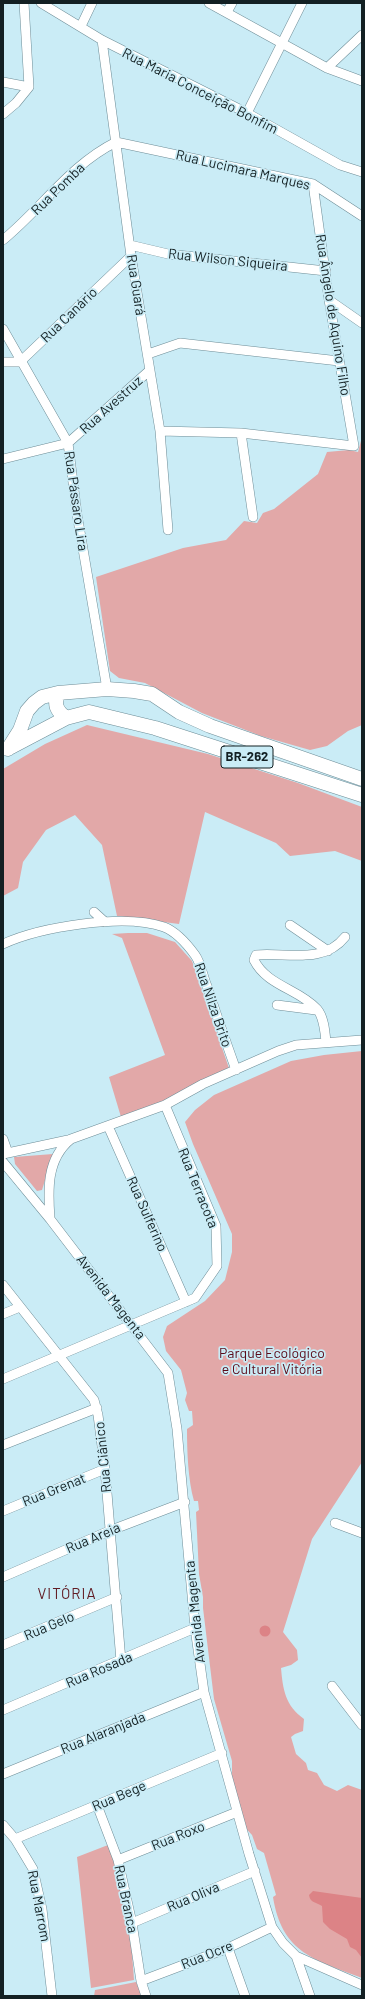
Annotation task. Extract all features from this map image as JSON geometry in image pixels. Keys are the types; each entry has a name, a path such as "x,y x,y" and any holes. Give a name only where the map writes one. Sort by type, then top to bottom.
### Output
{"highway":[{"name":"BR-262","path":"362,779 210,726 179,712 152,694 107,689 58,693 42,697 27,711 20,730 8,749 66,718 89,712 132,722 362,795"},
{"path":"58,693 55,703 57,711 66,718"}],"street":[{"path":"3,114 16,103 29,87 24,3"},
{"name":"Rua Maria Conceição Bonfim","path":"41,3 102,40 247,113 340,166 362,172"},
{"path":"81,26 92,3"},
{"path":"209,3 327,68 362,81"},
{"path":"227,12 232,3"},
{"path":"247,113 302,3"},
{"path":"327,68 362,35"},
{"name":"Rua Guará","path":"102,40 131,256 160,431 168,530"},
{"path":"3,82 29,87"},
{"name":"Rua Lucimara Marques","path":"116,142 313,184 362,216"},
{"name":"Rua Pomba","path":"3,240 19,228 63,181 99,151 116,142"},
{"name":"Rua Ângelo de Aquino Filho","path":"241,433 354,446 329,300 313,184"},
{"name":"Rua Wilson Siqueira","path":"130,245 168,254 326,271"},
{"name":"Rua Canário","path":"20,362 131,256"},
{"path":"329,300 362,323"},
{"name":"Rua Pássaro Lira","path":"3,329 20,362 68,443 77,514 107,689"},
{"path":"148,354 180,343 339,362"},
{"path":"3,362 20,362"},
{"name":"Rua Avestruz","path":"3,460 68,443 150,370"},
{"path":"160,431 241,433 254,517"},
{"path":"94,912 105,922"},
{"name":"Rua Nilza Brito","path":"3,944 38,932 85,923 105,922 145,924 164,928 180,937 196,957 236,1070"},
{"path":"290,925 328,951"},
{"path":"326,1042 323,1021 318,1010 259,970 254,960 256,955 270,954 294,956 328,951 338,946 345,938"},
{"path":"277,1005 318,1010"},
{"path":"3,1139 6,1154 71,1139 165,1105 203,1084 278,1051 296,1045 362,1040"},
{"name":"Rua Terracota","path":"3,1379 195,1298 217,1266 216,1230 165,1105"},
{"name":"Rua Sulferino","path":"108,1126 186,1302"},
{"path":"50,1219 48,1191 52,1169 60,1148 71,1139"},
{"name":"Avenida Magenta","path":"3,1162 50,1219 168,1373 177,1429 185,1502 195,1628 204,1692 237,1812 272,1928 283,1943 296,1956 362,1985"},
{"path":"34,1200 44,1200 48,1196"},
{"name":"Rua Ciânico","path":"3,1285 94,1400 97,1408 105,1470 121,1661"},
{"path":"3,1314 20,1307"},
{"path":"3,1445 97,1408"},
{"name":"Rua Grenat","path":"3,1511 105,1470"},
{"name":"Rua Areia","path":"3,1576 109,1531 185,1502"},
{"path":"336,1524 362,1533"},
{"name":"Rua Gelo","path":"3,1645 116,1597"},
{"name":"Rua Rosada","path":"3,1710 121,1661 195,1628"},
{"path":"332,1686 362,1725"},
{"name":"Rua Alaranjada","path":"3,1774 204,1692"},
{"name":"Rua Bege","path":"15,1839 222,1753"},
{"name":"Rua Branca","path":"97,1805 118,1860 132,1923 141,1981 146,1996"},
{"name":"Rua Roxo","path":"118,1860 237,1812"},
{"name":"Rua Marrom","path":"3,1825 15,1839 33,1868 42,1909 52,1996"},
{"name":"Rua Oliva","path":"132,1923 255,1871"},
{"name":"Rua Ocre","path":"141,1981 228,1948 272,1928"},
{"path":"228,1948 245,1996"},
{"path":"296,1956 310,1996"}],"green space":[{"path":"362,437 362,725 348,731 327,746 310,750 261,736 202,713 145,683 119,678 110,671 96,577 183,548 226,540 244,521 257,523 263,513 274,509 318,474 327,452 349,450 358,452"},
{"path":"87,725 208,754 298,783 362,807 362,861 335,851 290,856 276,843 205,812 179,924 117,916 102,845 75,815 46,830 23,862 18,888 3,896 3,769 45,744"},
{"path":"147,933 175,942 192,961 230,1071 164,1102 121,1117 109,1077 165,1055 122,938 112,934"},
{"name":"Parque Ecológico e Cultural Vitória","path":"362,1051 362,1462 312,1539 283,1632 297,1650 298,1660 291,1665 281,1668 284,1690 289,1703 304,1719 303,1731 291,1737 296,1754 306,1763 308,1770 317,1773 324,1785 337,1791 348,1785 362,1790 362,1978 316,1959 293,1943 284,1931 278,1916 273,1897 276,1895 264,1853 257,1849 252,1835 239,1821 232,1791 232,1761 214,1699 203,1597 199,1574 196,1512 199,1510 198,1501 194,1501 192,1493 188,1456 187,1429 193,1425 192,1411 189,1411 185,1400 187,1393 181,1370 166,1351 163,1337 167,1326 205,1301 225,1280 232,1252 232,1234 185,1122 195,1110 214,1095 291,1061 324,1055"},
{"path":"53,1154 42,1190 37,1191 15,1164 14,1157"},
{"path":"108,1845 113,1856 131,1939 134,1980 91,1988 77,1857"},
{"path":"136,1982 142,1996 94,1996 95,1990"}],"shaded area":[{"path":"291,1357 302,1360 302,1365 293,1365 287,1362"},
{"path":"265,1625 269,1627 271,1631 269,1635 265,1637 261,1635 259,1631 261,1627"},
{"path":"313,1891 362,1898 362,1958 356,1950 350,1947 347,1939 330,1929 323,1922 322,1906 312,1901 309,1895"}],"district":[{"name":"VITÓRIA","path":"67,1594"}]}
